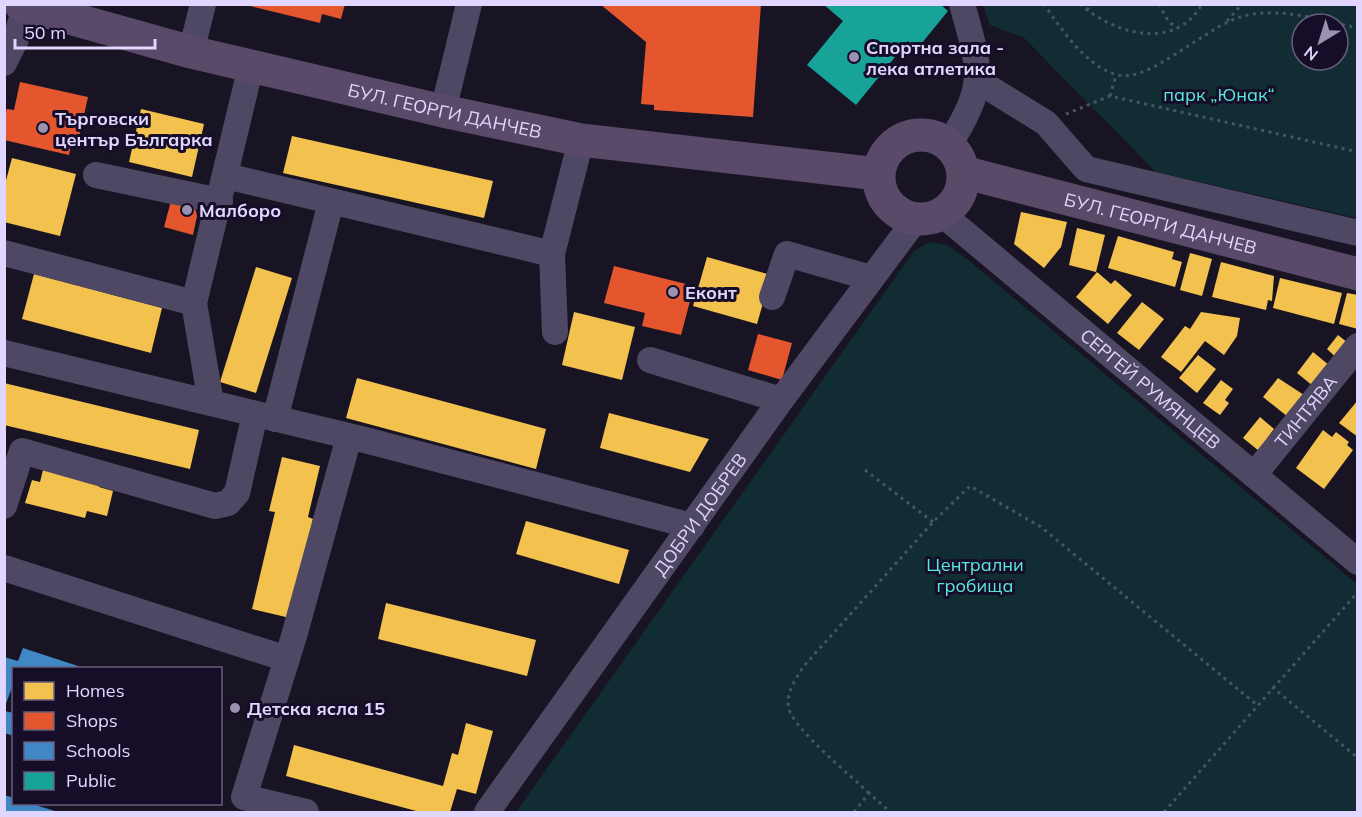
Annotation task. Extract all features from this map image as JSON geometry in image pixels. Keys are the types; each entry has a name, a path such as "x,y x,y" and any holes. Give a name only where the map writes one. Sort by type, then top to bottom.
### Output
{"main road":[{"name":"БУЛ. ГЕОРГИ ДАНЧЕВ","path":"22,5 191,52 443,111 581,140 878,174"},
{"path":"917,134 931,136 956,158 960,193 953,204 929,216 898,213 888,204 882,194 878,174 884,155 904,138 917,134"},
{"name":"БУЛ. ГЕОРГИ ДАНЧЕВ","path":"956,158 1358,274"}],"street":[{"path":"191,52 203,4"},
{"path":"443,111 469,4"},
{"path":"956,158 978,81 975,52 962,4"},
{"path":"4,63 16,39 22,5"},
{"path":"211,403 194,303 251,66"},
{"path":"978,81 1046,123 1086,169 1358,233"},
{"path":"555,332 552,254 581,140"},
{"path":"96,175 220,201"},
{"path":"226,176 552,254"},
{"path":"4,506 13,449 209,504 222,505 237,493 265,416 331,202"},
{"name":"ДОБРИ ДОБРЕВ","path":"487,813 781,400 871,278 929,216"},
{"name":"СЕРГЕЙ РУМЯНЦЕВ","path":"929,216 1254,475 1358,562"},
{"path":"4,253 194,303"},
{"path":"772,297 787,254 871,278"},
{"name":"ТИНТЯВА","path":"1254,475 1358,346"},
{"path":"4,353 349,437 692,526"},
{"path":"650,360 781,400"},
{"path":"306,813 242,805 290,648 349,437"},
{"path":"4,568 290,648"}],"path":[{"path":"1044,4 1068,38 1095,64 1116,75 1132,75 1150,68 1226,22 1253,14 1284,14 1358,28"},
{"path":"1080,4 1118,28 1138,35 1177,28 1194,17 1202,4"},
{"path":"1087,10 1091,4"},
{"path":"1159,4 1168,21 1177,28"},
{"path":"1226,22 1242,4"},
{"path":"1110,96 1116,75"},
{"path":"1046,123 1110,96 1358,152"},
{"path":"865,470 933,522"},
{"path":"890,813 802,729 789,709 791,686 804,666 933,522 970,486 1041,527 1257,705"},
{"path":"1164,813 1272,687 1358,592"},
{"path":"1272,687 1358,758"},
{"path":"854,813 869,793"}],"green space":[{"name":"парк „Юнак“","path":"983,5 1357,5 1357,218 1156,172 1024,38 990,25"},
{"name":"Централни гробища","path":"929,242 947,245 967,259 1357,584 1357,812 516,812 914,251"}],"building: Homes":[{"path":"141,109 204,124 192,177 129,162"},
{"path":"292,136 493,181 484,218 283,173"},
{"path":"12,158 76,174 60,236 4,222 4,188"},
{"path":"1021,212 1067,222 1061,247 1044,268 1014,244"},
{"path":"1077,228 1105,235 1096,272 1069,265"},
{"path":"1118,236 1174,252 1172,259 1182,262 1175,287 1108,268"},
{"path":"1190,253 1212,259 1202,296 1180,290"},
{"path":"707,257 771,275 757,324 693,306"},
{"path":"1221,262 1274,276 1272,301 1268,300 1266,310 1212,297"},
{"path":"256,267 292,278 256,393 220,382"},
{"path":"1097,272 1111,284 1115,280 1132,295 1108,324 1076,297"},
{"path":"34,274 162,308 151,353 22,319"},
{"path":"1280,278 1342,293 1334,324 1273,308"},
{"path":"1347,293 1358,295 1358,329 1339,324"},
{"path":"1142,302 1164,319 1139,350 1117,333"},
{"path":"574,312 635,327 622,380 562,365"},
{"path":"1201,312 1240,318 1237,336 1224,355 1205,341 1181,372 1161,357 1185,326 1190,329"},
{"path":"1338,335 1353,347 1341,362 1327,349"},
{"path":"1313,352 1335,370 1318,390 1297,373"},
{"path":"1198,355 1216,369 1197,393 1179,378"},
{"path":"357,378 546,429 536,469 346,418"},
{"path":"1278,378 1304,395 1293,421 1263,397"},
{"path":"1221,380 1233,389 1225,400 1229,403 1220,415 1203,403"},
{"path":"4,383 199,430 190,469 4,425"},
{"path":"1358,400 1358,437 1339,423"},
{"path":"609,413 709,439 690,472 600,448"},
{"path":"1260,417 1274,429 1268,437 1274,442 1264,455 1243,438"},
{"path":"1323,430 1332,437 1336,432 1349,442 1347,445 1353,450 1324,489 1296,468"},
{"path":"282,457 320,466 308,517 313,519 290,618 252,609 275,512 269,511"},
{"path":"44,466 100,481 99,487 113,491 107,516 87,511 85,518 25,503 32,480 40,482"},
{"path":"526,521 629,550 619,584 516,554"},
{"path":"386,603 536,640 527,676 378,639"},
{"path":"466,723 493,731 476,794 457,789 450,812 420,812 286,776 294,745 443,786 452,753 458,755"}],"building: Shops":[{"path":"242,4 345,4 341,19 322,14 320,23"},
{"path":"600,4 761,4 753,117 654,110 654,105 641,104 646,42"},
{"name":"Търговски център Българка","path":"20,82 88,97 78,142 72,140 69,155 4,140 4,116 7,109 14,110"},
{"path":"172,197 190,202 196,211 193,235 164,227"},
{"path":"614,266 694,286 681,335 642,326 645,313 604,303"},
{"path":"758,334 792,343 782,380 748,370"}],"building: Schools":[{"path":"23,648 81,667 12,667 12,687 4,709 4,657 18,661"},
{"path":"4,711 12,713 12,735 4,733"},
{"path":"4,795 12,797 12,805 35,805 58,812 4,812"}],"building: Public":[{"name":"Спортна зала - лека атлетика","path":"823,4 940,4 948,11 917,49 908,41 856,105 807,65 843,21"}],"place":[{"name":"Спортна зала - лека атлетика","path":"854,57"},
{"name":"Търговски център Българка","path":"43,128"},
{"name":"Малборо","path":"187,210"},
{"name":"Еконт","path":"673,292"},
{"name":"Детска ясла 15","path":"235,708"}]}
